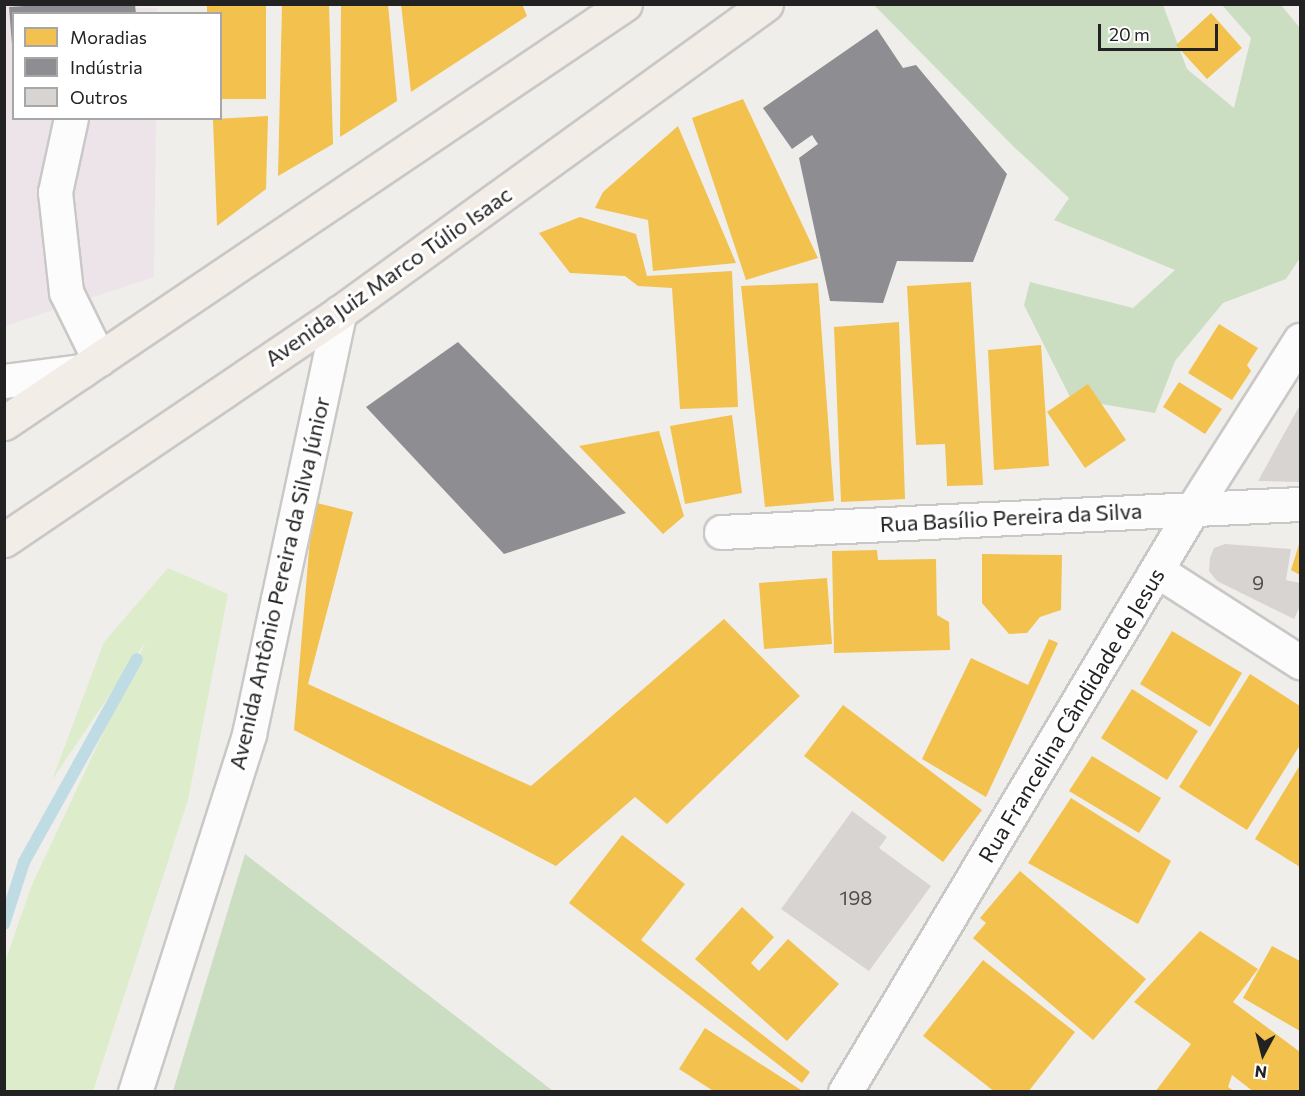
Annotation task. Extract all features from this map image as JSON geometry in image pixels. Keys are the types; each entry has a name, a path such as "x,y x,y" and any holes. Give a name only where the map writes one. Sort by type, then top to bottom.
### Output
{"main road":[{"path":"4,423 625,4"},
{"name":"Avenida Juiz Marco Túlio Isaac","path":"4,540 339,313 766,4"}],"street":[{"path":"4,381 90,365 66,292 55,192 72,120"},
{"name":"Avenida Antônio Pereira da Silva Júnior","path":"135,1092 249,734 339,313"},
{"name":"Rua Francelina Cândidade de Jesus","path":"845,1092 1158,571 1194,507 1300,340"},
{"name":"Rua Basílio Pereira da Silva","path":"721,532 1194,507 1300,504"},
{"path":"1158,571 1300,662"}],"shaded area":[{"path":"5,6 157,8 157,12 12,12 12,120 156,120 154,277 5,326"}],"green space":[{"path":"874,5 1163,5 1187,69 1234,108 1251,38 1222,5 1281,5 1300,28 1300,258 1286,279 1223,303 1175,361 1155,413 1071,399 1024,305 1030,282 1133,308 1175,270 1054,220 1069,198 1014,147"},
{"path":"168,568 228,594 188,800 93,1091 5,1091 5,962 31,887 146,641 52,780 104,642"},
{"path":"245,854 553,1091 173,1091"}],"building: Moradias":[{"path":"207,4 266,4 266,99 222,99 222,12 207,12"},
{"path":"329,4 333,144 278,176 282,5"},
{"path":"341,4 388,4 397,101 340,137"},
{"path":"401,4 522,4 527,16 411,92"},
{"path":"1211,13 1242,48 1207,79 1176,45"},
{"path":"743,99 818,258 746,280 692,118"},
{"path":"268,116 266,189 217,226 213,120"},
{"path":"678,126 736,263 653,271 648,220 595,208 603,192"},
{"path":"580,217 636,234 647,276 732,271 738,407 680,409 672,288 638,286 625,276 570,273 539,233"},
{"path":"971,282 983,485 947,486 945,444 916,445 907,286"},
{"path":"818,283 834,501 765,507 741,286"},
{"path":"899,322 905,499 841,502 834,327"},
{"path":"1219,324 1258,348 1247,365 1251,371 1232,400 1188,373"},
{"path":"1041,345 1049,466 994,470 988,350"},
{"path":"1179,382 1222,409 1205,434 1163,407"},
{"path":"1088,384 1126,440 1085,468 1047,412"},
{"path":"732,415 742,493 685,504 670,426"},
{"path":"659,431 684,516 663,534 579,446"},
{"path":"313,502 353,512 308,684 531,786 724,619 800,696 667,824 635,797 556,866 294,730"},
{"path":"1300,541 1300,575 1291,570"},
{"path":"877,550 878,560 936,559 937,615 949,622 950,650 834,653 832,551"},
{"path":"982,554 1062,555 1061,610 1040,617 1027,633 1009,634 982,603"},
{"path":"827,578 832,644 764,649 759,583"},
{"path":"1172,631 1242,673 1210,727 1140,684"},
{"path":"1049,639 1058,643 986,797 922,759 971,658 1028,685"},
{"path":"1250,674 1300,706 1300,745 1247,830 1179,787"},
{"path":"1132,689 1198,731 1167,780 1101,738"},
{"path":"843,705 982,810 943,862 804,756"},
{"path":"1092,756 1161,798 1139,833 1069,791"},
{"path":"1300,765 1300,867 1255,839"},
{"path":"1071,798 1171,861 1138,924 1028,863"},
{"path":"622,835 685,884 641,940 810,1072 802,1083 569,903"},
{"path":"1020,871 1146,979 1093,1040 973,938 986,923 980,918"},
{"path":"742,907 774,937 751,963 759,971 788,939 839,984 787,1041 695,959"},
{"path":"1200,931 1258,969 1233,1002 1300,1052 1300,1092 1254,1092 1232,1075 1228,1087 1235,1092 1155,1092 1191,1044 1134,1002"},
{"path":"1272,946 1300,961 1300,1031 1243,998"},
{"path":"983,960 1075,1032 1028,1092 995,1092 923,1036"},
{"path":"705,1028 804,1092 715,1092 679,1069"}],"building: Indústria":[{"path":"53,4 135,4 136,12 12,12 12,45 9,7"},
{"path":"877,29 903,68 916,65 1007,174 973,262 897,261 883,303 830,301 799,158 818,144 812,135 792,149 763,108"},
{"path":"458,342 626,513 504,554 366,407"}],"building: Outros":[{"path":"1300,405 1300,482 1258,481"},
{"path":"1225,544 1291,549 1286,580 1300,583 1300,606 1294,619 1217,581 1209,571 1210,558 1214,548"},
{"path":"852,811 887,837 879,848 931,886 869,971 781,909"}],"waterway":[{"path":"4,924 24,862 137,659"}]}
